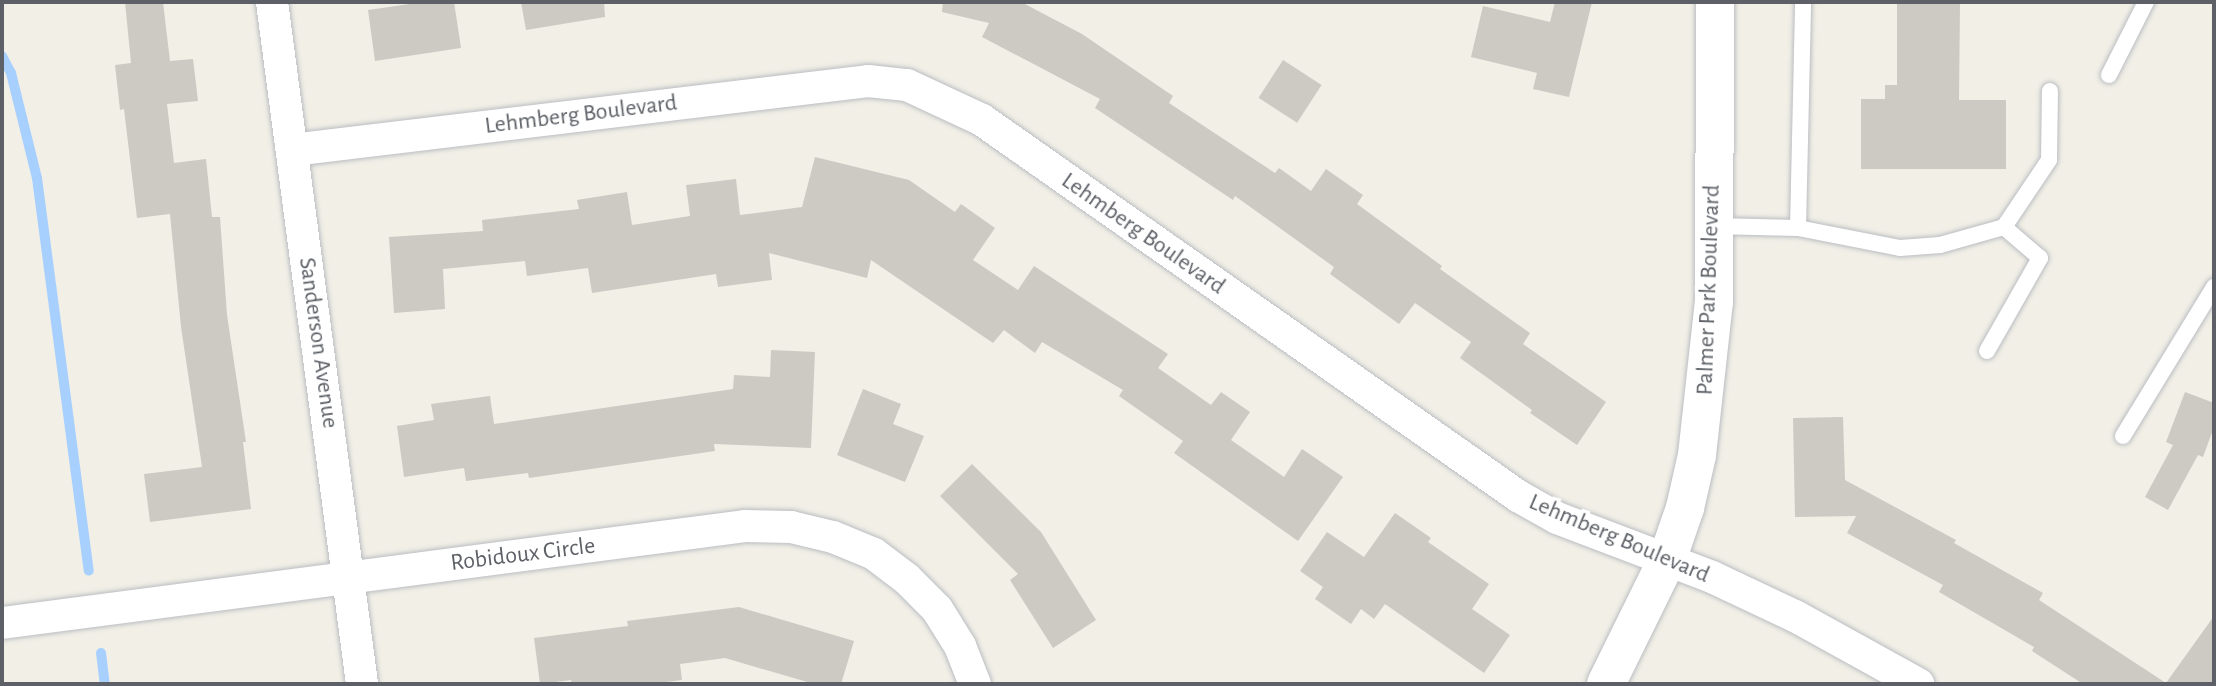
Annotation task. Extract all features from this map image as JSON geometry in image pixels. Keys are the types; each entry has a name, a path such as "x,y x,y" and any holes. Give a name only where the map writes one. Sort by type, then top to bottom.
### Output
{"main road":[{"name":"Palmer Park Boulevard","path":"1606,684 1667,560 1685,508 1705,401 1714,302 1715,2"}],"street":[{"name":"Sanderson Avenue","path":"272,2 362,684"},
{"name":"Lehmberg Boulevard","path":"292,150 868,81 907,85 982,120 1482,474 1557,517 1667,560 1795,616 1918,684"},
{"name":"Robidoux Circle","path":"2,623 745,526 790,527 833,537 874,554 907,579 937,609 961,646 975,684"}],"lane":[{"path":"1798,228 1803,2"},
{"path":"2109,75 2146,2"},
{"path":"1714,226 1798,228 1900,248 1940,245 2004,227 2049,160 2050,92"},
{"path":"1987,351 2040,258 2004,227"},
{"path":"2123,436 2214,287"}],"building":[{"path":"125,2 163,2 170,61 193,59 198,101 167,104 174,163 206,159 212,217 220,217 227,315 246,442 243,442 251,509 150,522 144,474 202,467 181,327 170,214 137,218 124,109 120,110 115,65 131,63"},
{"path":"424,2 454,2 461,48 375,61 368,10"},
{"path":"521,2 604,2 605,17 526,30"},
{"path":"943,2 1021,2 1082,34 1173,96 1169,103 1275,173 1279,168 1311,191 1326,169 1363,195 1357,204 1442,266 1440,269 1530,333 1523,344 1606,402 1577,445 1530,413 1532,410 1460,358 1471,342 1415,303 1399,324 1330,274 1334,267 1235,196 1233,200 1095,108 1100,99 982,37 989,23 942,12"},
{"path":"1555,2 1592,2 1569,97 1533,89 1537,73 1471,57 1483,6 1550,22"},
{"path":"1897,2 1960,2 1959,100 2006,100 2006,169 1861,169 1861,99 1885,99 1885,85 1897,85"},
{"path":"1283,60 1322,85 1297,123 1258,98"},
{"path":"815,157 909,180 955,212 961,204 995,228 973,260 1018,290 1034,266 1168,354 1158,368 1211,405 1221,392 1250,412 1231,440 1284,477 1302,449 1343,477 1298,541 1174,453 1183,441 1119,396 1123,390 1042,342 1035,353 1004,330 993,343 871,260 867,278 769,253 772,280 718,287 716,274 592,293 588,268 527,276 525,261 443,269 445,309 394,313 389,237 483,231 482,220 579,209 577,200 627,192 632,225 690,216 686,185 736,179 740,215 802,207"},
{"path":"771,350 815,352 811,448 714,444 715,451 529,478 528,473 466,481 464,468 404,477 397,426 434,420 431,404 490,396 494,424 733,389 734,375 770,377"},
{"path":"863,389 901,404 893,424 924,436 905,482 837,455"},
{"path":"2185,392 2214,403 2214,427 2203,457 2198,455 2168,510 2145,497 2173,445 2166,442"},
{"path":"1843,417 1845,480 1956,540 1954,543 2043,593 2039,600 2166,683 2214,616 2214,684 2083,684 2032,651 2034,647 1939,592 1943,585 1847,533 1856,516 1795,517 1793,418"},
{"path":"972,464 1041,532 1096,620 1053,648 1010,580 1018,574 940,496"},
{"path":"1395,513 1431,538 1428,542 1489,584 1472,609 1510,635 1484,673 1385,604 1374,619 1361,609 1351,624 1315,599 1323,587 1300,571 1327,532 1364,557"},
{"path":"739,607 854,641 841,684 814,684 725,658 680,664 682,680 650,684 572,684 571,680 540,684 534,638 628,626 627,621"}],"waterway":[{"path":"2,56 11,73 37,178 89,571"},
{"path":"101,653 105,684"}]}
